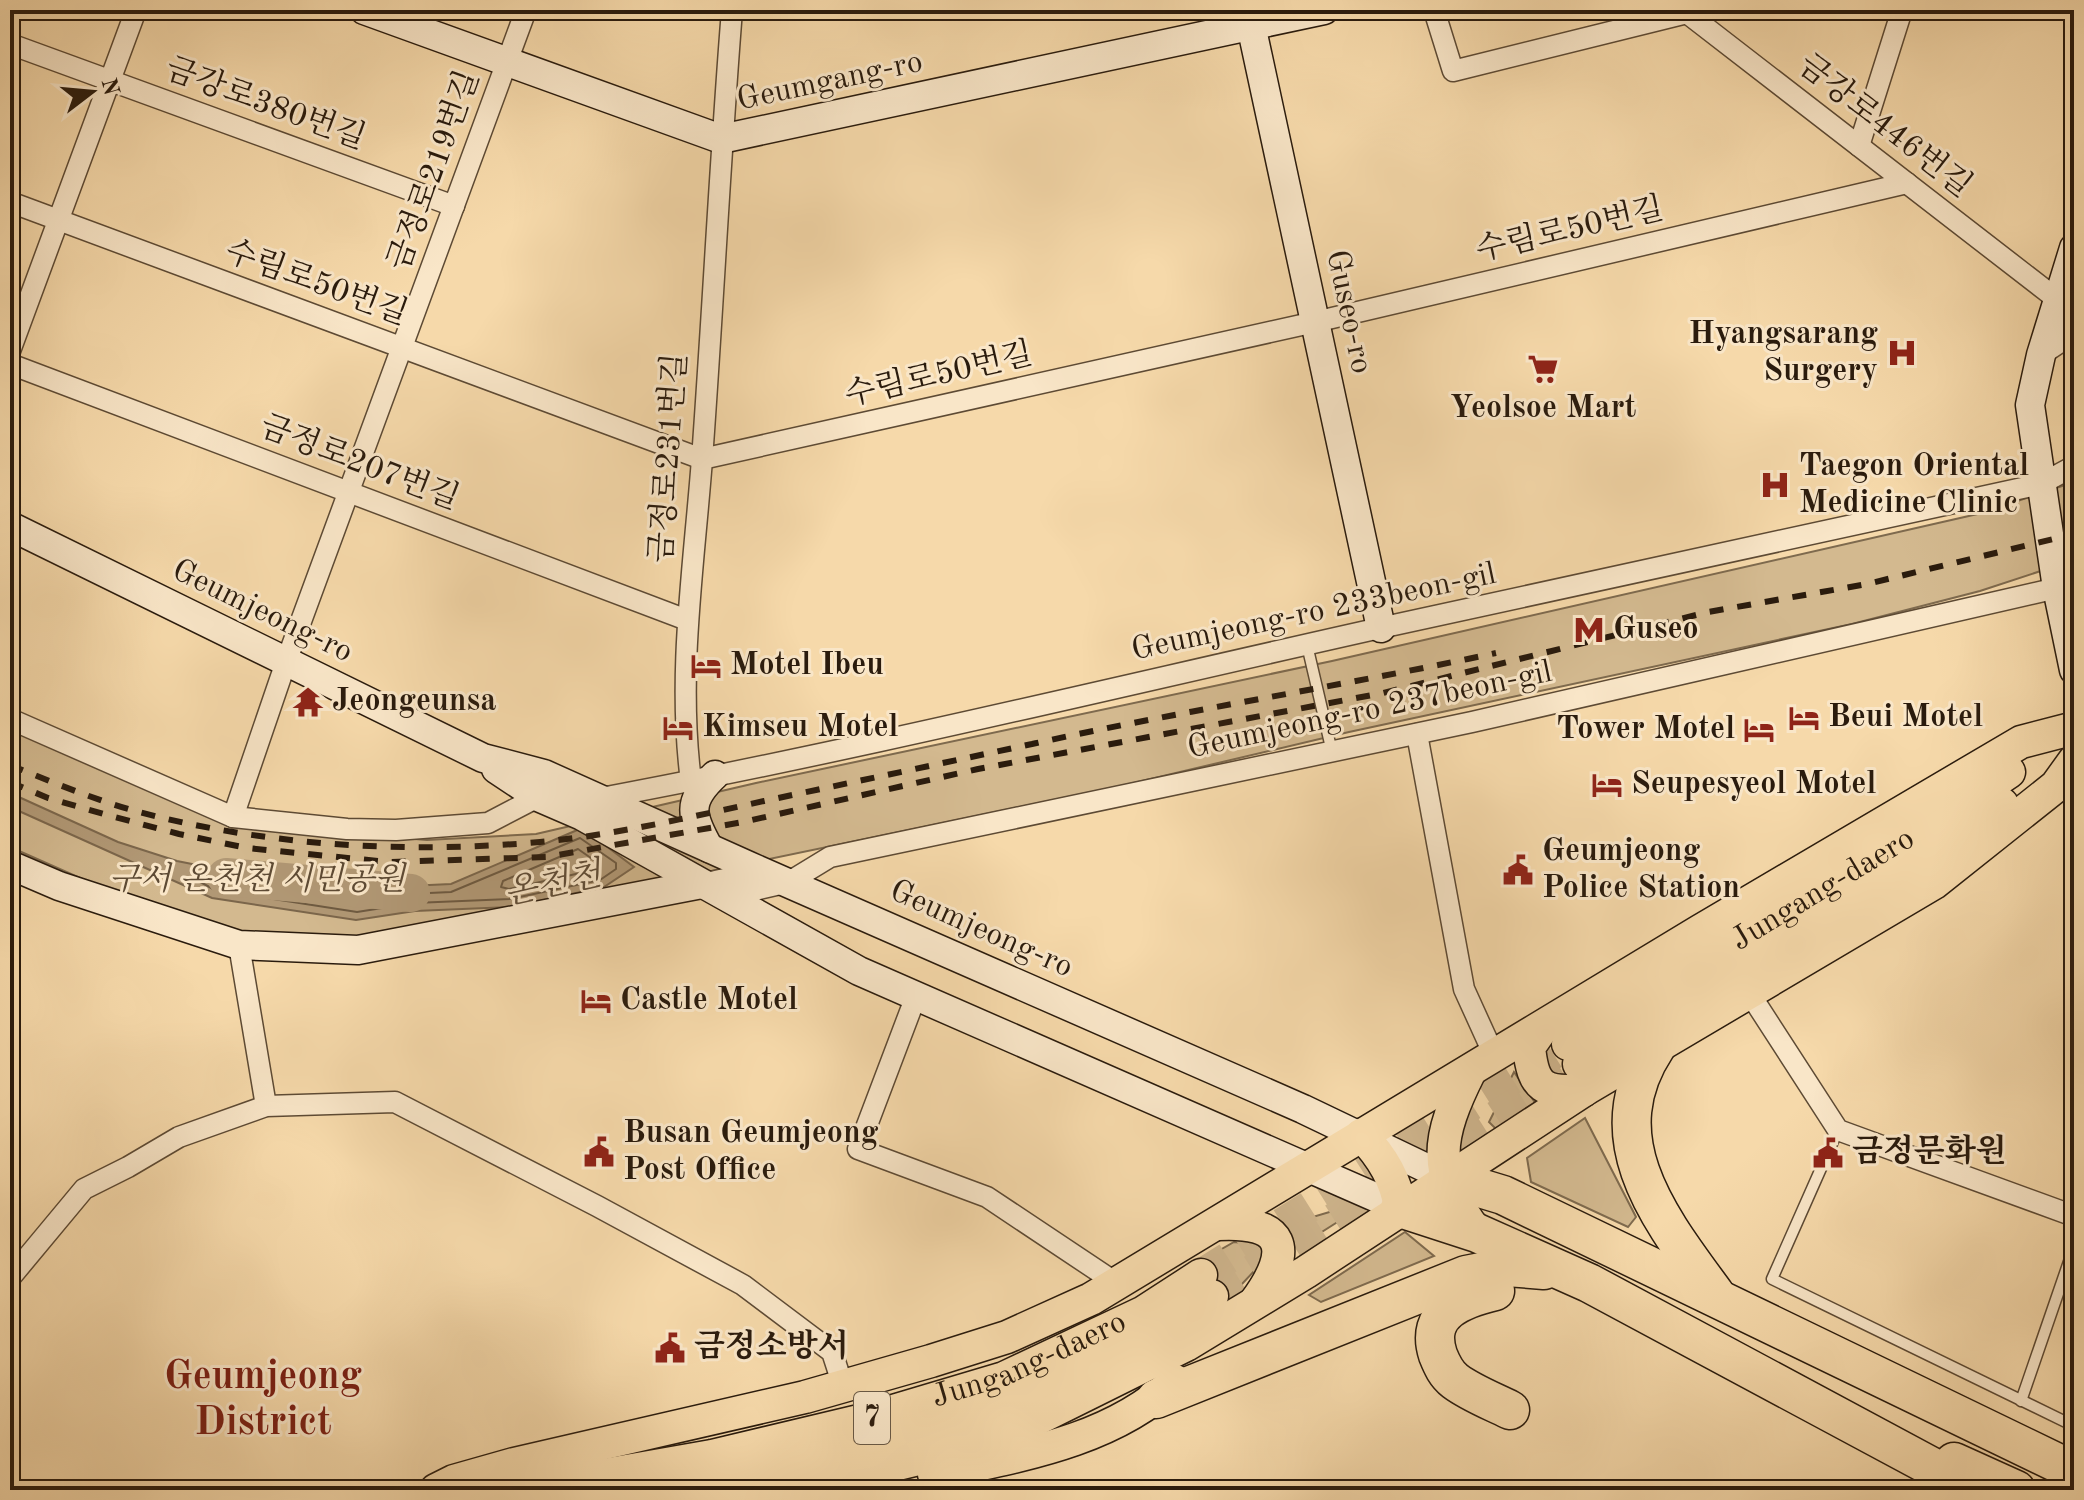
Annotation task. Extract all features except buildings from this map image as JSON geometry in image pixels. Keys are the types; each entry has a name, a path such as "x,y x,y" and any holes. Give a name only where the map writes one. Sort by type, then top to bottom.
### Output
{"highway":[{"path":"1656,1047 1644,1064 1633,1097 1632,1132 1639,1170 1657,1212 1719,1300"},
{"path":"1447,1178 1503,1195 2074,1471"},
{"path":"1400,1208 1477,1233 1589,1283 1975,1490"},
{"path":"1156,1399 1479,1271 1507,1267 1538,1269 1589,1283"},
{"path":"1510,1410 1456,1382 1444,1370 1436,1343 1436,1330 1441,1318 1464,1300 1522,1285 1567,1281 1589,1283"},
{"path":"1798,1393 1935,1490"},
{"path":"1798,1393 2016,1490"}],"main road":[{"name":"Geumgang-ro","path":"364,10 721,139 1250,18 1324,10"},
{"name":"Guseo-ro","path":"1250,18 1381,628"},
{"path":"2074,248 2041,355 2030,405 2057,588 2074,670"},
{"name":"Geumjeong-ro","path":"10,526 483,758 538,797 600,808 709,848 1361,1135 1447,1178"},
{"path":"804,1490 828,1481 939,1454 1031,1422 1186,1345 1447,1178 1569,1056 2021,742 2073,737"},
{"name":"Jungang-daero","path":"1569,1056 1930,854 2073,737"},
{"name":"Geumjeong-ro","path":"483,758 544,774 600,808 696,881 859,971 1400,1208"},
{"path":"436,1490 454,1481 514,1464 843,1386 1007,1337 1091,1299 1482,1063 1656,1047 1934,883 2056,786 2074,761"},
{"path":"703,778 693,809 697,827 709,848"},
{"path":"10,865 59,886 239,945 358,950 696,881"},
{"path":"1477,1233 1464,1216 1447,1178 1442,1158 1444,1137 1456,1098 1482,1063"},
{"path":"1361,1135 1383,1160 1398,1195 1400,1208"},
{"path":"865,1490 1004,1459 1085,1435 1116,1422 1156,1399 1255,1303 1275,1273 1279,1257 1271,1233 1246,1223 1217,1224"},
{"name":"Jungang-daero","path":"519,1490 712,1456 863,1420 1004,1378 1207,1286 1157,1331 1017,1397 876,1444 679,1490"},
{"path":"994,1490 1004,1459"}],"street":[{"path":"10,351 136,10"},
{"name":"금정로219번길","path":"233,817 286,662 526,10"},
{"name":"금정로231번길","path":"703,778 686,742 687,620 702,459 732,10"},
{"name":"금강로446번길","path":"1434,10 1453,71 1687,13 2058,300"},
{"path":"1859,146 1902,10"},
{"name":"금강로380번길","path":"10,44 454,206"},
{"name":"수림로50번길","path":"10,202 702,459 1315,322 1907,183"},
{"path":"2041,355 2074,333"},
{"name":"금정로207번길","path":"10,364 687,620"},
{"name":"Geumjeong-ro 233beon-gil","path":"600,808 703,778 1308,652 1381,628 2041,484 2074,466"},
{"name":"Geumjeong-ro 237beon-gil","path":"696,881 729,878 759,889 789,882 830,857 1417,734 2057,588"},
{"path":"10,719 233,817 347,829 396,830 488,823 538,797"},
{"path":"1417,734 1464,989 1482,1063"},
{"path":"239,945 266,1106"},
{"path":"1748,991 1838,1130 2074,1216"},
{"path":"916,996 858,1149 987,1197 1116,1283"},
{"path":"10,1278 84,1189 179,1137 266,1106 395,1102 743,1285 832,1352 843,1386"}],"lane":[{"path":"1308,652 1332,752"},
{"path":"1838,1130 1772,1279 2074,1426"},
{"path":"2021,1401 2074,1247"}],"green space":[{"name":"구서 온천천 시민공원","path":"2074,482 2074,560 1980,591 1852,624 1349,732 1125,785 543,906 347,940 248,938 114,893 10,847 10,726 268,827 427,840 536,834 756,783 1332,661 1982,513"},
{"path":"1514,1072 1536,1104 1496,1129 1489,1122"},
{"path":"1585,1118 1636,1217 1628,1227 1531,1182 1527,1158"},
{"path":"1343,1208 1347,1216 1309,1240 1299,1221"},
{"path":"1405,1232 1434,1256 1321,1302 1309,1295"},
{"path":"1234,1242 1252,1244 1261,1256 1257,1268 1226,1301 1222,1288 1199,1262"}],"water":[{"name":"온천천","path":"10,793 118,842 177,861 322,890 451,884 582,828 634,867 604,887 511,907 415,911 356,920 212,898 10,807"}],"waterway":[{"name":"온천천","path":"226,877 411,893"}],"tunnel":[{"path":"1201,1275 1568,1044"},
{"path":"1212,1296 1579,1064"}],"railway":[{"path":"10,782 48,798 107,815 247,848 389,862 547,857 743,822 978,769 1383,693 1708,612 1867,584 2074,534"},
{"path":"10,765 139,812 237,833 389,847 490,846 596,835 652,825 1090,732 1496,653"}],"place":[{"name":"Hyangsarang Surgery","path":"1902,353"},
{"name":"Yeolsoe Mart","path":"1543,369"},
{"name":"Taegon Oriental Medicine Clinic","path":"1775,485"},
{"name":"Guseo","path":"1589,630"},
{"name":"Motel Ibeu","path":"706,666"},
{"name":"Jeongeunsa","path":"308,702"},
{"name":"Beui Motel","path":"1804,718"},
{"name":"Kimseu Motel","path":"678,728"},
{"name":"Tower Motel","path":"1759,730"},
{"name":"Seupesyeol Motel","path":"1607,785"},
{"name":"Geumjeong Police Station","path":"1518,870"},
{"name":"Castle Motel","path":"596,1001"},
{"name":"Busan Geumjeong Post Office","path":"599,1152"},
{"name":"금정문화원","path":"1828,1153"},
{"name":"금정소방서","path":"670,1348"}],"district":[{"name":"Geumjeong District","path":"263,1401"}]}
